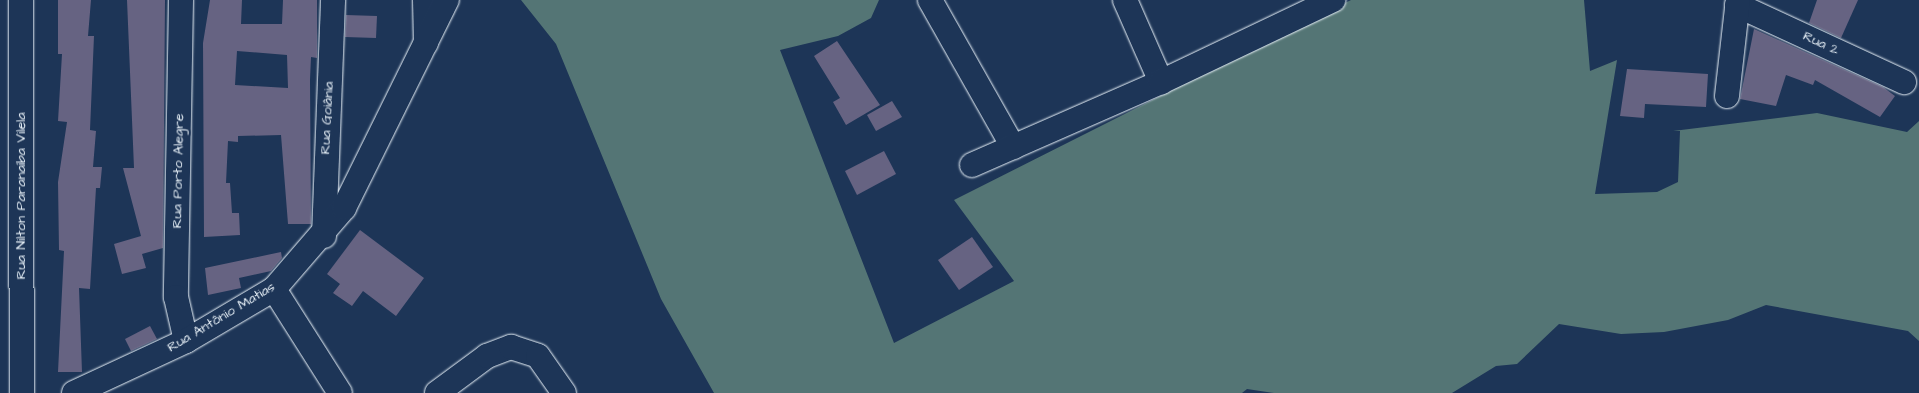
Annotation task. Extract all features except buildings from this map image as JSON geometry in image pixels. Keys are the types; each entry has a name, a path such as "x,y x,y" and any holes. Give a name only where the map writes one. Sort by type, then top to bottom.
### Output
{"street":[{"name":"Rua Nilton Paranaíba Vilela","path":"21,0 22,393"},
{"name":"Rua Porto Alegre","path":"181,0 176,297 186,341"},
{"name":"Rua Goiânia","path":"333,0 334,205"},
{"path":"425,0 426,45"},
{"name":"Rua Antônio Matias","path":"74,393 186,341 274,289 324,236 334,205 426,45 447,0"},
{"path":"930,0 1013,147"},
{"path":"1125,0 1161,82"},
{"path":"1727,96 1738,2"},
{"name":"Rua 2","path":"1738,2 1904,82"},
{"path":"972,165 1161,82 1321,3"},
{"path":"274,289 340,393"},
{"path":"437,393 487,356 511,347 538,356 564,393"}],"green space":[{"path":"521,0 879,0 871,18 838,36 780,50 894,343 1014,281 954,200 1351,0 1584,0 1590,71 1617,60 1595,194 1657,192 1678,182 1680,131 1673,131 1817,113 1907,132 1919,121 1919,341 1908,331 1766,305 1728,320 1664,332 1621,334 1559,324 1517,364 1496,366 1452,393 1274,393 1247,389 1242,393 714,393 661,299 556,44"}]}
